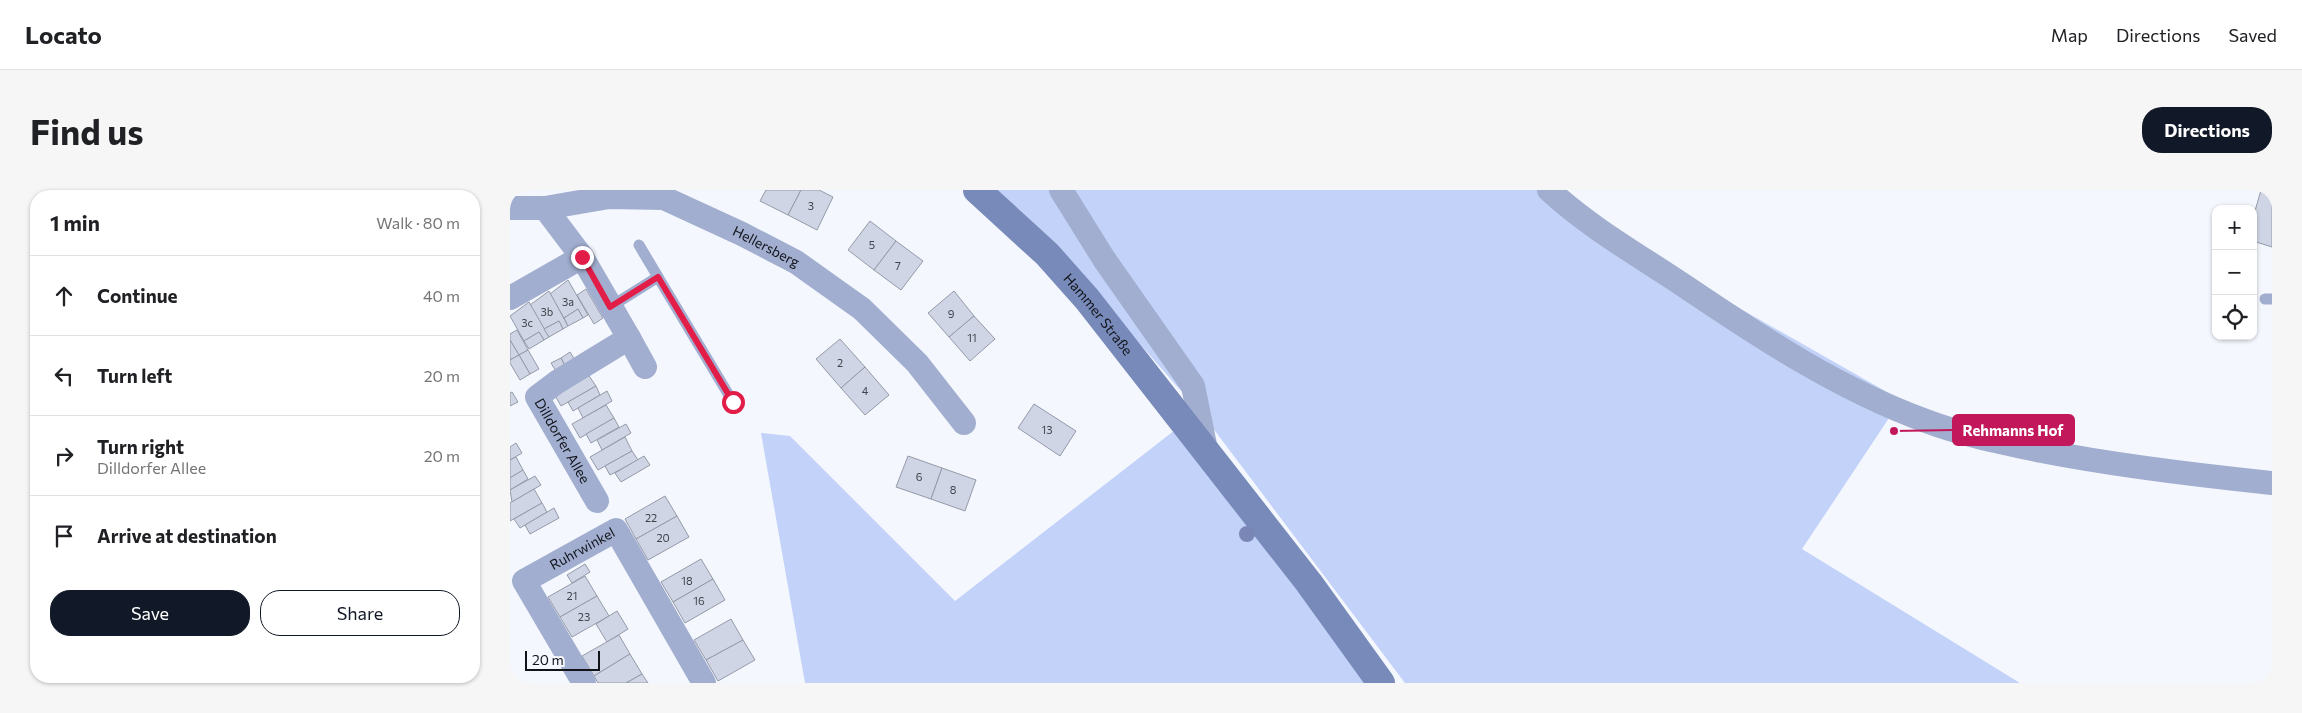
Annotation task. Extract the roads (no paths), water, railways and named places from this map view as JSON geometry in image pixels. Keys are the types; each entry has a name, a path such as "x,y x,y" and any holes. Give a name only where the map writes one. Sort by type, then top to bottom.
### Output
{"main road":[{"name":"Hammer Straße","path":"976,190 1047,254 1087,299 1309,584 1381,683"}],"street":[{"name":"Hammer Straße","path":"1061,190 1104,258 1193,386 1206,450"},
{"path":"1549,190 1588,222 1769,343 1822,375 1874,400 1927,422 2004,443 2066,456 2127,466 2272,483"},
{"name":"Hellersberg","path":"510,208 545,208 608,197 664,198 742,234 796,262 862,309 917,363 964,423"},
{"path":"545,208 582,257 645,367"},
{"path":"510,298 582,257"},
{"name":"Dilldorfer Allee","path":"597,501 537,397 556,382 629,338"},
{"name":"Ruhrwinkel","path":"584,683 524,581 616,530 704,683"}],"lane":[{"path":"638,245 733,402"},
{"path":"610,307 658,277"}],"place":[{"name":"Rehmanns Hof","path":"1894,431"}]}
